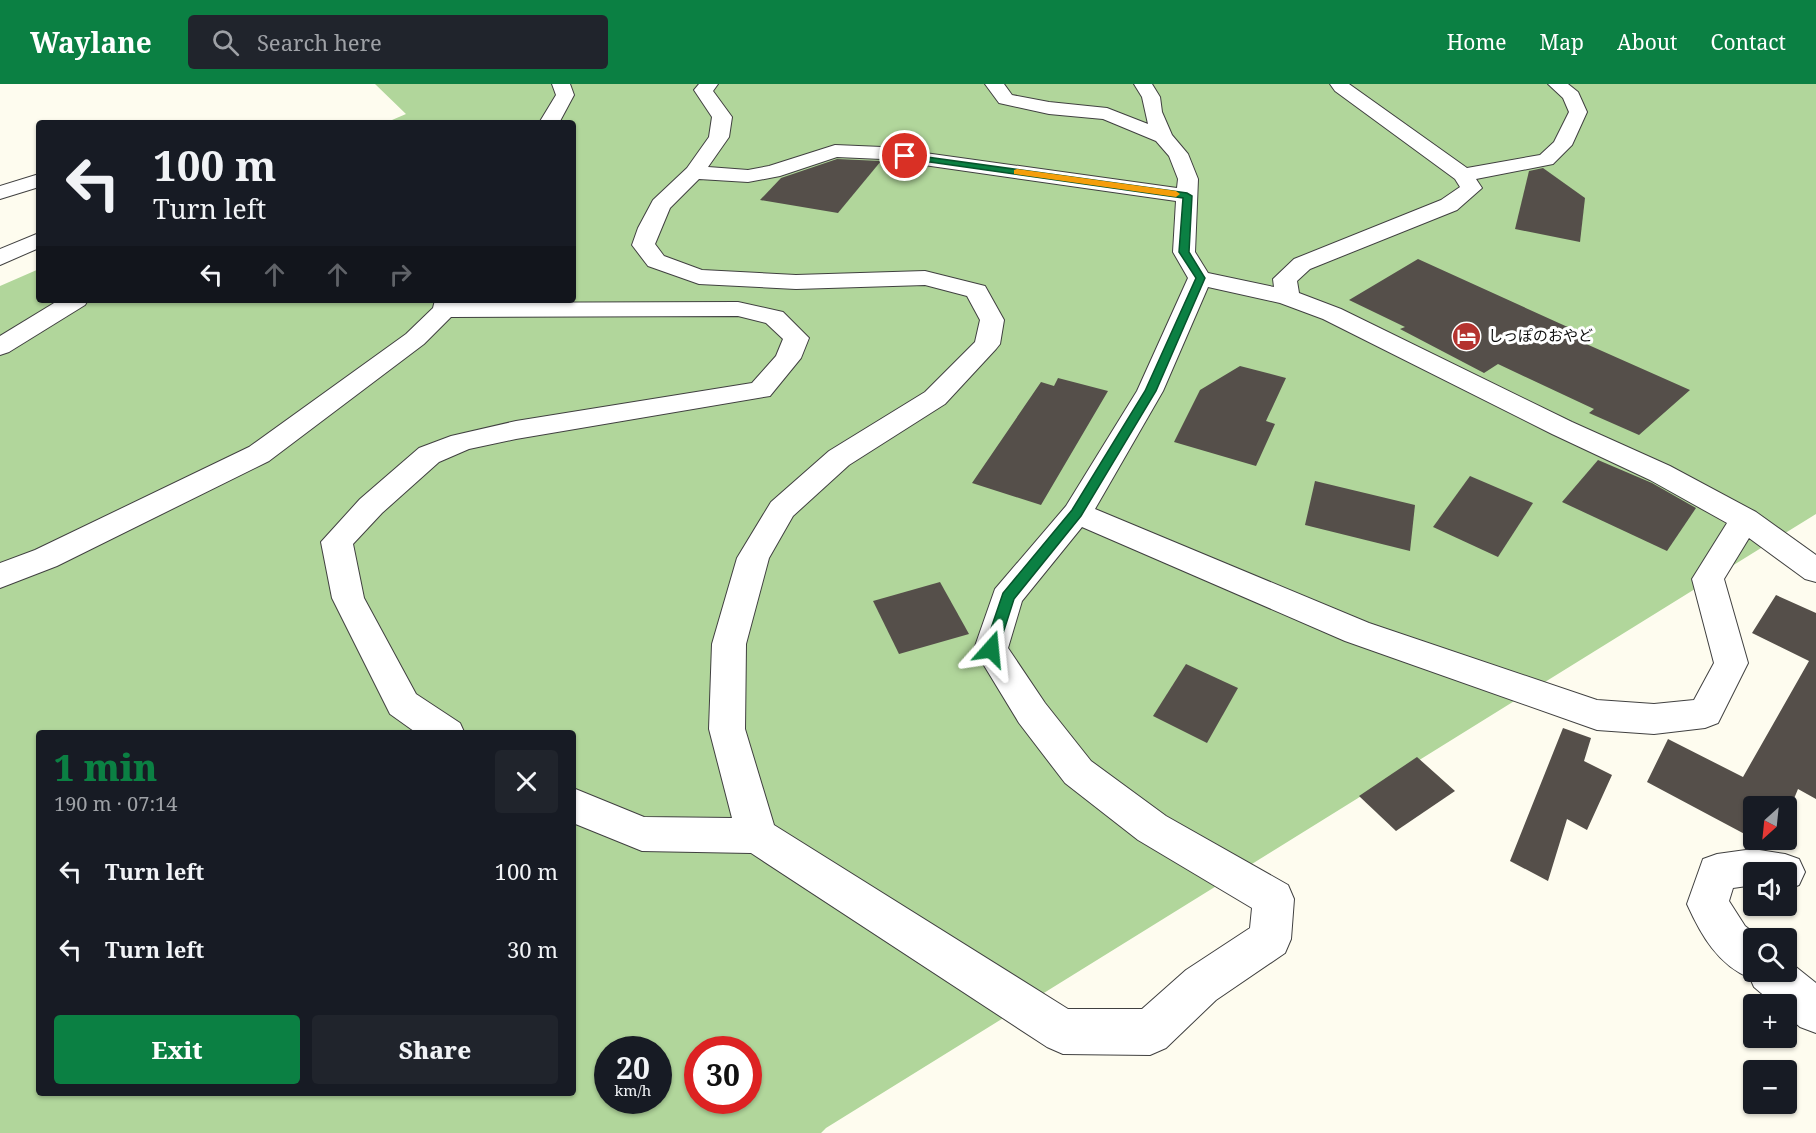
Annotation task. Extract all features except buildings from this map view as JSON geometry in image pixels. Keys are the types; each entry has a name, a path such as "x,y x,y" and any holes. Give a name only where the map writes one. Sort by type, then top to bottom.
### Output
{"street":[{"path":"551,120 565,95 561,84"},
{"path":"709,84 703,90 722,117 719,137 694,172 661,205 649,228 643,245 656,261 699,277 796,282 925,278 977,291 992,320 987,344 935,398 839,458 782,509 753,558 729,644 727,729 757,836"},
{"path":"994,84 1006,99 1049,108 1107,114 1163,137"},
{"path":"1143,84 1151,97 1163,137 1178,154 1188,179 1184,252 1200,278 1287,297 1332,314 1530,412 1660,472 1745,519 1816,571"},
{"path":"1287,297 1285,279 1302,264 1449,205 1471,188 1463,175 1339,84"},
{"path":"1463,175 1546,160 1562,145 1578,112 1571,96 1557,84"},
{"path":"694,172 748,176 773,172 835,151 882,153 1187,196"},
{"path":"0,193 36,181"},
{"path":"0,258 36,241"},
{"path":"576,806 642,834 757,836 1063,1031 1150,1032 1201,985 1270,939 1273,899 1152,828 1078,772 1032,713 991,649 1007,597 1077,513 1150,391 1200,278"},
{"path":"0,347 71,303"},
{"path":"0,576 46,558 259,454 415,339 445,305 738,309 774,317 796,338 788,358 761,390 516,430 461,442 429,455 371,506 338,542 348,598 403,704 441,730"},
{"path":"1077,513 1357,632 1597,715 1654,718 1705,713 1731,663 1708,579 1745,519"},
{"path":"1743,868 1717,872 1708,904 1730,940 1743,950"},
{"path":"1781,982 1816,1011"}],"green space":[{"path":"375,84 1816,84 1816,514 821,1133 0,1133 0,286 36,270 36,303 576,303 576,120 392,120 406,114"}],"slow traffic":[{"path":"1017,172 1176,194"}],"place":[{"name":"しっぽのおやど","path":"1467,336"}],"route":[{"path":"905,156 1187,196 1184,252 1200,278 1150,391 1077,513 1007,597 991,649"}]}
